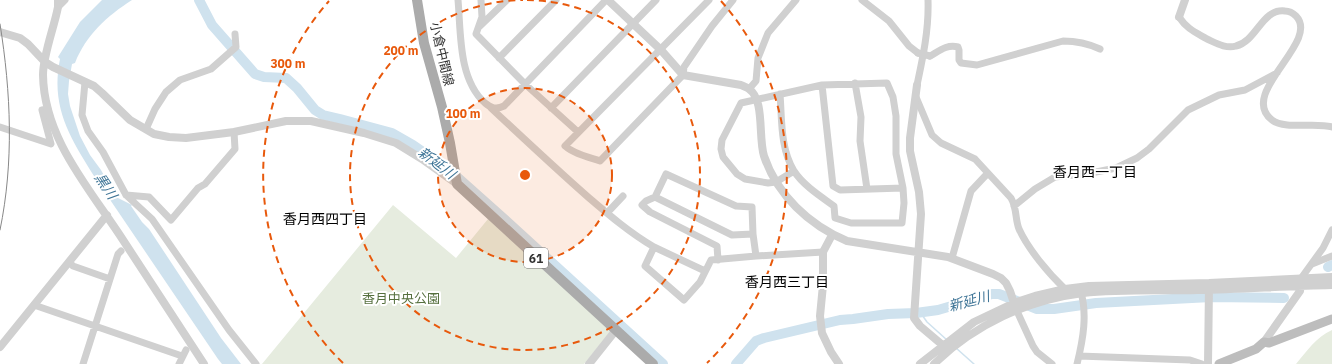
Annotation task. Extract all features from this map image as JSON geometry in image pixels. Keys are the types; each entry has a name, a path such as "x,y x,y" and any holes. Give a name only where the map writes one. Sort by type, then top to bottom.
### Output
{"main road":[{"name":"小倉中間線","path":"418,0 424,43 442,107 457,184"},
{"name":"61","path":"457,184 652,364"},
{"path":"1219,364 1256,349 1264,342 1269,343 1332,319"}],"street":[{"path":"65,0 58,4 43,75 48,109 59,141 75,169 107,215 204,364"},
{"path":"458,0 461,49 464,63 475,90 482,100 535,150 636,237 705,271"},
{"path":"481,0 482,17 476,34 525,84 578,132"},
{"path":"479,27 507,0"},
{"path":"499,58 556,0"},
{"path":"491,108 500,108 504,106 607,0 661,50 683,75 741,85 749,89 757,100 761,143 768,167 776,182 794,205 814,223 832,235 847,241 952,258 1001,278 1010,291 1033,346 1037,352 1052,364"},
{"path":"551,108 656,0"},
{"path":"709,0 565,146 582,155 600,161 683,75 684,67 712,26 733,0"},
{"path":"749,89 756,80 758,58 768,33 796,0"},
{"path":"862,0 889,21 909,46 918,53 930,56 942,48 954,46 958,47 959,60 961,63 977,65 1063,41 1076,41 1100,49"},
{"path":"928,0 929,15 927,31 910,126 910,151 919,192 921,214 914,318 920,326 949,351"},
{"path":"1185,0 1179,17 1184,25 1192,31 1219,45 1228,47 1236,46 1244,42 1273,12 1281,10 1289,11 1296,16 1301,30 1296,45 1277,72 1264,96 1264,107 1273,121 1282,124 1332,127"},
{"path":"0,32 20,38 28,44 45,62 102,93 130,120 154,134 169,138 186,138 234,132 286,121 311,120 333,124 384,138 422,158 457,184"},
{"path":"146,129 155,109 166,92 180,80 211,69 236,47 235,34"},
{"path":"1014,206 1035,188 1055,177 1116,168 1137,158 1149,149 1188,110 1219,95 1245,90 1277,72"},
{"path":"82,81 82,115 88,131 103,152 126,195 152,219 229,330 256,364"},
{"path":"855,83 861,117 860,141 867,189"},
{"path":"780,94 783,143 794,171 812,190 834,206 835,218 851,223 902,222 904,204 896,154 896,116 893,97 887,83 822,85 780,94 757,100 741,103 722,140 721,149 723,157 737,174 745,179 768,183 776,182 794,171"},
{"path":"822,85 833,186 840,190 902,188"},
{"path":"916,97 932,135 941,143 975,159 987,174 1011,198 1018,226 1022,235 1050,274 1065,289"},
{"path":"0,126 51,144 42,110 48,109"},
{"path":"126,195 149,197 171,220 198,188 206,184 235,149 234,132"},
{"path":"718,260 717,246 650,212 642,205 646,201 655,197 666,174 736,206 752,207 753,234 756,256"},
{"path":"952,258 971,191 987,174"},
{"path":"607,213 623,196"},
{"path":"655,197 732,235 753,234"},
{"path":"1,343 34,306 107,215"},
{"path":"1264,342 1300,291 1301,281 1323,248 1332,230"},
{"path":"832,235 823,252 823,285 820,316 822,333 831,352 839,364"},
{"path":"654,247 646,266 684,300 700,282 711,260 823,252"},
{"path":"83,364 118,254 121,251"},
{"path":"1311,264 1332,256"},
{"path":"69,262 73,266 110,279"},
{"path":"920,364 974,322 1065,289 1097,292 1301,281 1332,276"},
{"path":"1301,281 1332,285"},
{"path":"1208,364 1209,286"},
{"path":"934,364 979,329 1015,306 1041,302 1080,290"},
{"path":"1077,364 1085,309 1080,290"},
{"path":"34,306 184,353 179,364"},
{"path":"590,364 616,330"},
{"path":"1079,356 1190,360 1202,364"}],"green space":[{"name":"香月中央公園","path":"393,205 456,258 488,219 611,331 584,364 262,364"},
{"path":"1332,330 1332,364 1296,364 1316,340"}],"water":[{"name":"黒川","path":"102,0 132,0 98,27 85,44 75,63 72,64 68,94 70,106 80,136 116,197 132,205 131,206 149,229 221,338 241,364 222,364 218,359 96,179 78,150 65,122 60,108 58,93 60,59 58,57 80,22"}],"waterway":[{"name":"新延川","path":"199,0 212,25 255,74 264,77 286,78 297,88 315,110 323,115 392,133 439,163 503,218 663,364"},
{"name":"新延川","path":"1328,267 1332,265"},
{"name":"新延川","path":"736,364 756,341 764,338 840,320 938,310 992,294 999,294 1037,309 1054,309 1096,303 1211,297 1284,298"},
{"path":"920,312 927,322 947,340"},
{"path":"956,348 974,364"}],"tram line":[{"path":"0,24 9,102 9,153 0,230"}],"district":[{"name":"香月西一丁目","path":"1095,172"},
{"name":"香月西四丁目","path":"325,219"},
{"name":"香月西三丁目","path":"787,282"}]}
